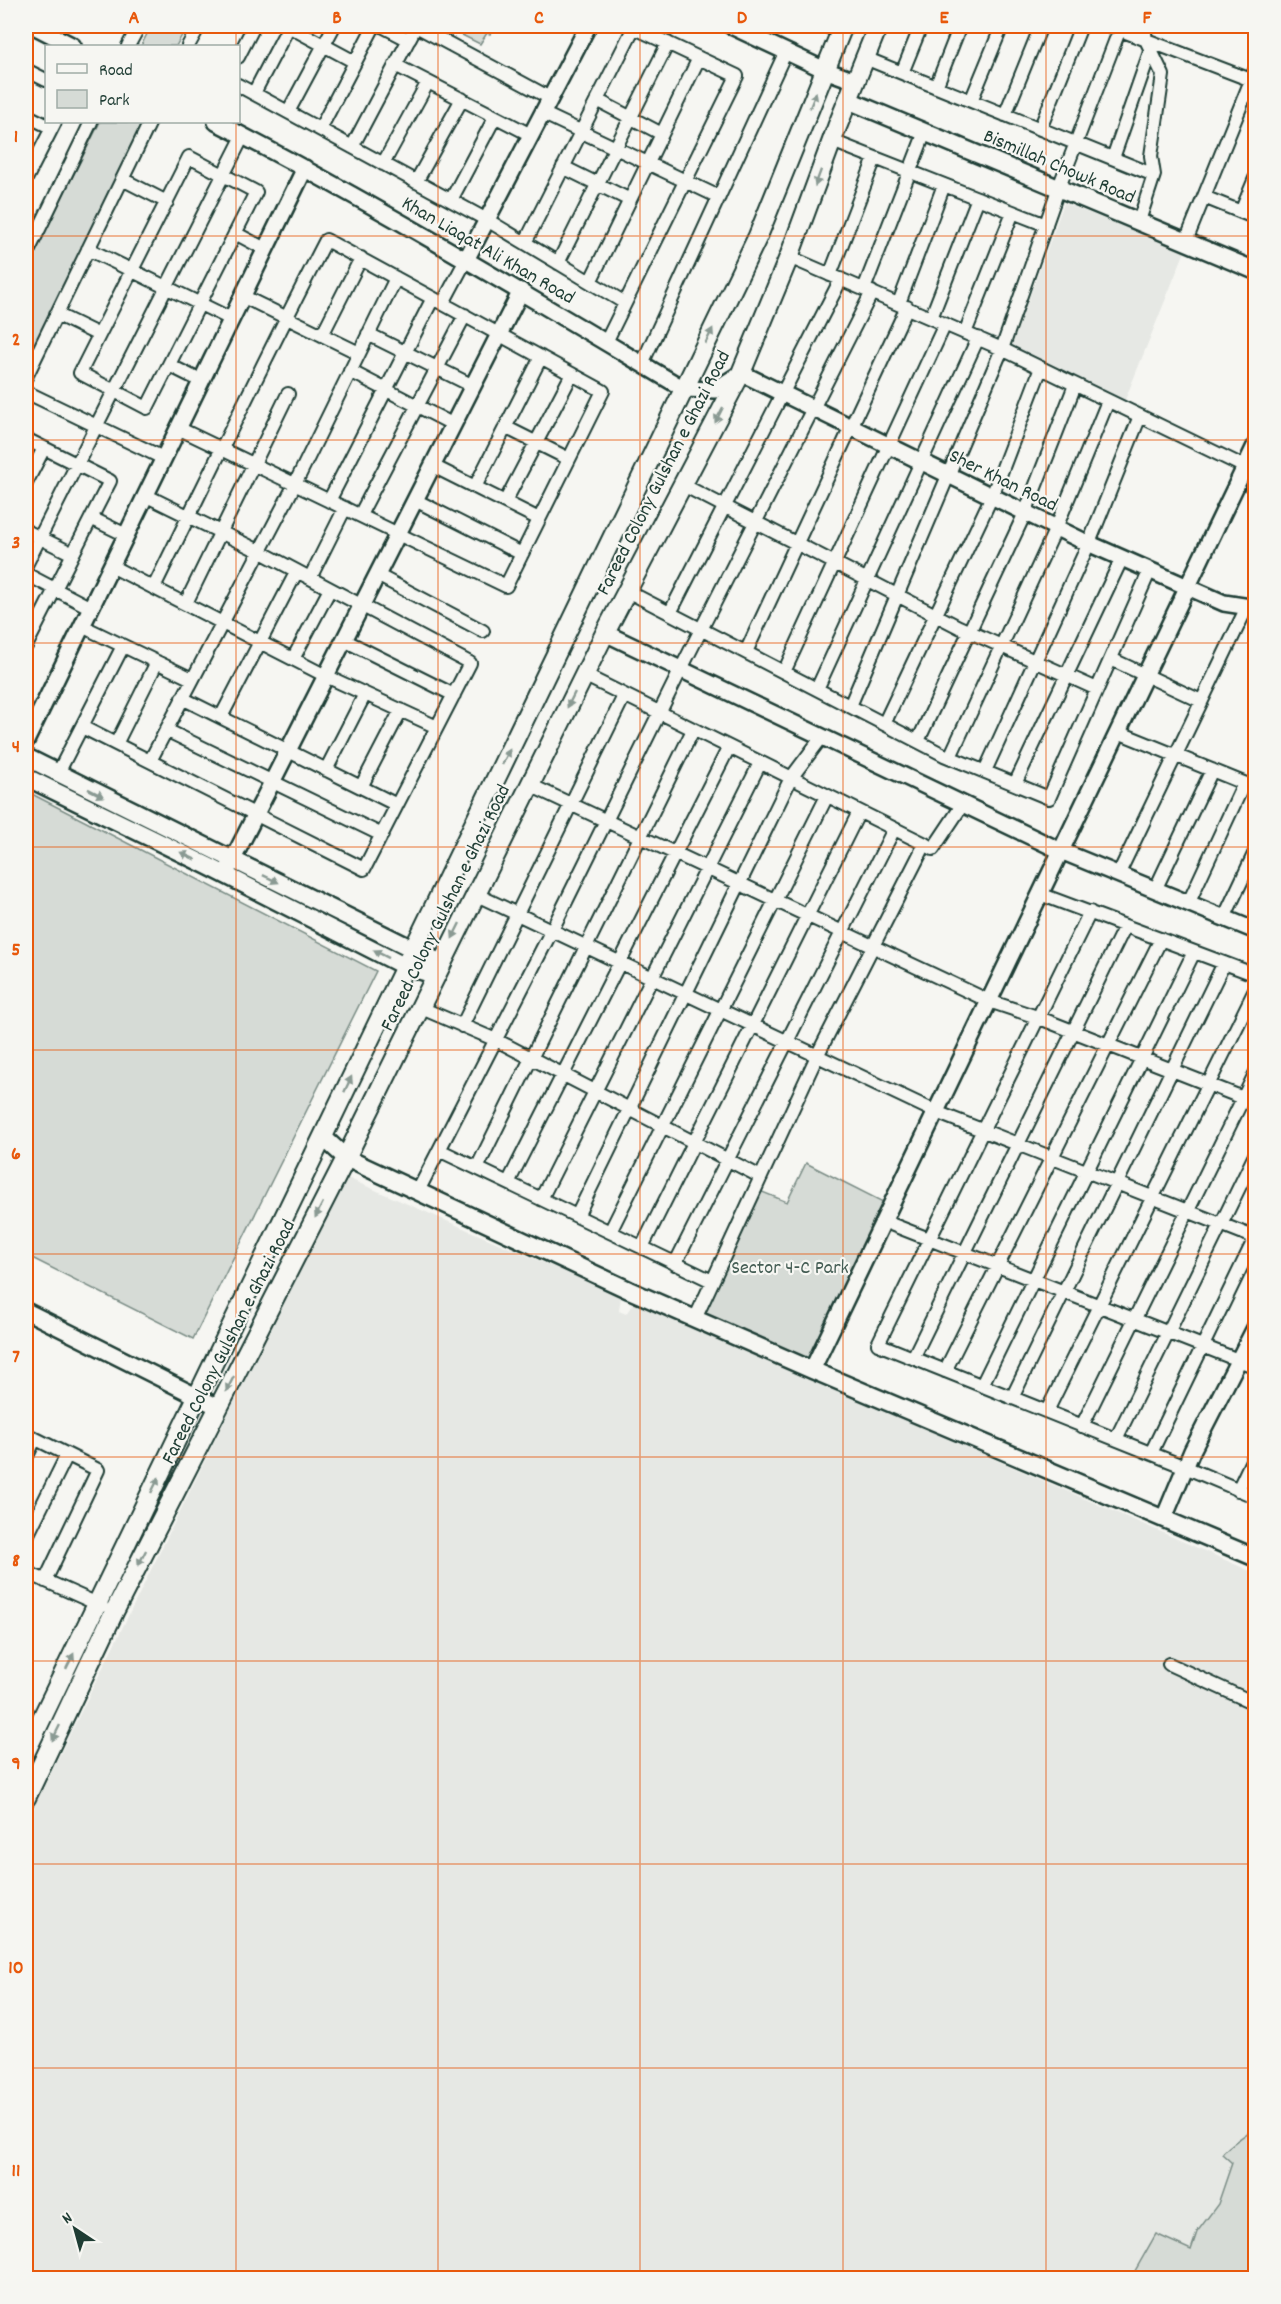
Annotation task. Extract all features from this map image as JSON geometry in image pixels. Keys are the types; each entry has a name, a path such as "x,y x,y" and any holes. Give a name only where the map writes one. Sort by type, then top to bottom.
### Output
{"main road":[{"name":"Fareed Colony Gulshan e Ghazi Road","path":"26,1751 218,1407 346,1158 605,633 741,373 789,257 878,26"},
{"name":"Fareed Colony Gulshan e Ghazi Road","path":"26,1798 198,1396 758,236 825,70 836,28"},
{"name":"Bismillah Chowk Road","path":"848,100 1256,271"},
{"path":"26,757 229,867 408,958 438,969"},
{"path":"26,777 229,867"},
{"path":"323,1137 346,1158 417,1193 694,1319 1256,1558"}],"street":[{"path":"34,26 71,45"},
{"path":"130,45 139,26"},
{"path":"189,45 199,26"},
{"path":"240,53 254,26"},
{"path":"254,93 289,26 355,62"},
{"path":"288,112 334,26"},
{"path":"320,129 374,26"},
{"path":"382,26 409,40"},
{"path":"352,147 416,26 550,98"},
{"path":"329,501 405,352 467,258 588,26"},
{"path":"525,243 633,26 737,76 606,342"},
{"path":"731,26 825,70 855,81"},
{"path":"902,73 921,26"},
{"path":"936,87 960,26"},
{"path":"971,101 1002,26"},
{"path":"1005,115 1041,26"},
{"path":"1040,129 1081,26"},
{"path":"1138,221 1154,175 1151,156 1163,75 1148,44 1144,26"},
{"path":"850,706 1002,349 1117,27 1148,44 1252,81 1186,241"},
{"path":"558,263 668,43"},
{"path":"1113,158 1148,44"},
{"path":"642,364 786,51"},
{"path":"590,282 699,58"},
{"path":"865,58 1154,175"},
{"path":"395,65 531,135"},
{"path":"26,70 45,80"},
{"path":"383,164 428,82"},
{"path":"240,86 487,220 625,303"},
{"path":"416,182 462,99"},
{"path":"597,100 662,134"},
{"path":"542,113 719,197"},
{"path":"26,115 45,122"},
{"path":"451,200 495,117"},
{"path":"26,256 91,123"},
{"path":"26,377 150,123"},
{"name":"Khan Liaqat Ali Khan Road","path":"218,123 305,168 467,258 684,389 715,390 741,373"},
{"path":"26,179 31,154 53,125"},
{"path":"417,1193 552,930 813,409 868,290 925,132"},
{"path":"26,565 243,136"},
{"path":"832,141 1046,225"},
{"path":"189,158 256,192 147,408 80,373 167,202 189,158"},
{"path":"670,613 782,394 835,277 875,158"},
{"path":"563,167 630,200"},
{"path":"26,741 305,168"},
{"path":"1241,213 1256,176"},
{"path":"122,179 167,202"},
{"path":"746,652 850,427 902,305 944,185"},
{"path":"1204,197 1256,218"},
{"path":"931,318 978,198"},
{"path":"965,333 1013,212"},
{"path":"235,233 265,249"},
{"path":"154,587 222,449 286,318 326,240 603,391 506,586 360,515 329,501 254,464 222,449 178,428"},
{"path":"88,249 231,319"},
{"path":"789,257 1002,349 1245,467"},
{"path":"322,335 361,258"},
{"path":"150,761 294,484 396,278"},
{"path":"229,867 521,291"},
{"path":"242,296 359,353"},
{"path":"56,315 99,335"},
{"path":"360,515 465,315"},
{"path":"784,672 945,324"},
{"path":"368,334 473,386"},
{"path":"818,689 978,338"},
{"path":"475,487 542,357"},
{"path":"169,365 201,381"},
{"path":"885,724 992,496 1041,368"},
{"path":"350,371 453,425"},
{"name":"Sher Khan Road","path":"741,373 1056,528 1224,603 1251,607"},
{"path":"505,502 572,374"},
{"path":"918,741 1025,513 1075,385"},
{"path":"26,392 164,458"},
{"path":"186,603 288,394"},
{"path":"950,757 1056,528 1108,401"},
{"path":"985,771 1089,543 1140,416"},
{"path":"506,427 569,459"},
{"path":"26,439 111,481 26,646"},
{"path":"812,1370 1256,444"},
{"path":"26,483 44,447"},
{"path":"432,466 539,519"},
{"path":"682,485 969,632 1097,690"},
{"path":"82,727 364,869 470,663 259,551 145,495"},
{"path":"415,500 522,554"},
{"path":"310,579 345,508"},
{"path":"91,518 126,535"},
{"path":"26,531 73,554"},
{"path":"1015,784 1122,558"},
{"path":"111,566 326,676 437,727"},
{"path":"627,591 950,757 1049,798 1150,570"},
{"path":"220,717 297,571"},
{"path":"26,574 91,608"},
{"path":"377,575 483,631"},
{"path":"293,659 330,589"},
{"path":"1118,875 1202,701 1251,607"},
{"path":"82,626 192,679"},
{"path":"605,633 1061,851 1256,931"},
{"path":"344,640 454,695"},
{"path":"58,773 123,646"},
{"path":"1111,659 1202,701"},
{"path":"116,744 157,662"},
{"path":"584,675 933,849 963,804"},
{"path":"326,770 365,694"},
{"path":"462,1026 624,696"},
{"path":"182,698 398,805"},
{"path":"361,787 401,710"},
{"path":"166,730 382,835"},
{"path":"477,1168 693,730"},
{"path":"1118,732 1250,786 1188,904"},
{"path":"577,1216 791,778 822,737"},
{"path":"508,1183 729,747"},
{"path":"541,1199 760,763"},
{"path":"1155,890 1212,770"},
{"path":"530,785 989,1001 1037,1017 1256,1103"},
{"path":"610,1232 827,796"},
{"path":"642,1247 859,812"},
{"path":"675,1264 894,829"},
{"path":"694,1319 817,1056 925,844"},
{"path":"1224,918 1256,850"},
{"path":"475,894 936,1112 1255,1237 1151,1453"},
{"path":"1040,894 1256,975"},
{"path":"1089,912 878,1344 1256,1497"},
{"path":"913,1358 1125,926"},
{"path":"945,1371 1161,939"},
{"path":"982,1385 1194,952"},
{"path":"1012,1398 1224,963"},
{"path":"1047,1411 1256,988"},
{"path":"419,1007 496,1040 761,1177"},
{"path":"1082,1426 1256,1072"},
{"path":"439,1150 712,1281"},
{"path":"1116,1439 1256,1153"},
{"path":"883,1221 1256,1367"},
{"path":"26,1311 218,1407"},
{"path":"1164,1518 1185,1467 1256,1326"},
{"path":"26,1458 30,1437 98,1470 45,1581"},
{"path":"1238,1490 1256,1452"},
{"path":"26,1538 67,1455"},
{"path":"26,1572 106,1608"},
{"path":"1169,1664 1256,1704"}],"shaded area":[{"path":"1064,203 1185,251 1125,400 1012,345"},
{"path":"345,1177 621,1296 619,1311 626,1314 634,1302 1255,1573 1255,2278 26,2278 26,1823"}],"green space":[{"path":"151,26 187,26 177,45 142,45"},
{"path":"444,26 496,26 490,34 487,33 480,44"},
{"path":"100,123 149,123 26,372 26,270"},
{"path":"26,791 376,971 193,1339 26,1255"},
{"name":"Sector 4-C Park","path":"806,1163 891,1206 812,1370 695,1319 755,1189 787,1202"},
{"path":"1255,2128 1255,2278 1131,2278 1156,2234 1191,2250 1197,2232 1218,2204 1232,2163 1222,2154"}]}
